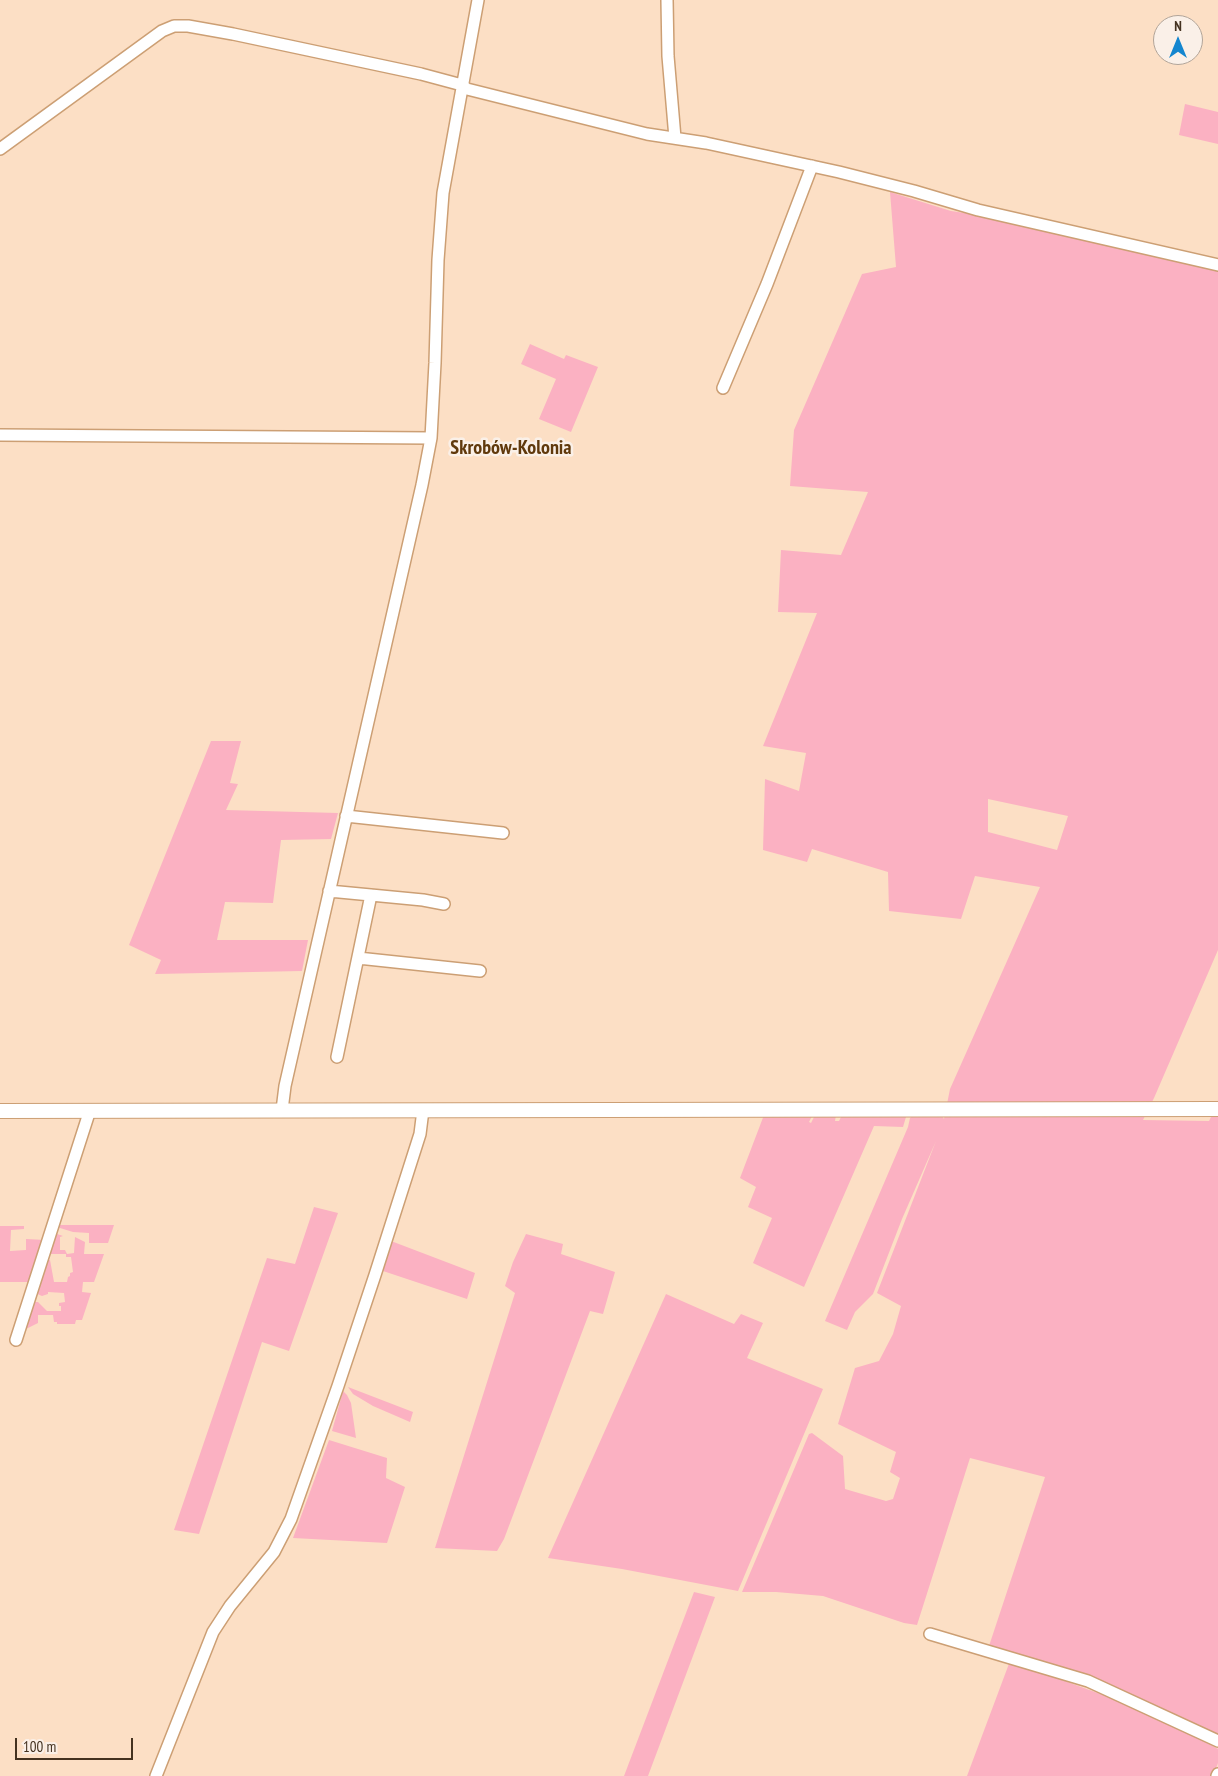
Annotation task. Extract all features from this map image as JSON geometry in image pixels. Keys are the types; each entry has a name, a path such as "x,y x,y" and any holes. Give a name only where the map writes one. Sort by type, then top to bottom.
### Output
{"main road":[{"path":"0,1110 1218,1109"}],"street":[{"path":"282,1110 285,1086 431,438 443,193 478,0"},
{"path":"667,0 668,48 675,138"},
{"path":"0,149 162,31 174,26 188,26 323,52 421,74 462,86 467,90 579,118 648,134 812,166 914,191 978,210 1218,265"},
{"path":"723,388 767,284 812,166"},
{"path":"0,435 431,438"},
{"path":"346,816 503,833"},
{"path":"330,891 423,900 444,904"},
{"path":"337,1057 372,895"},
{"path":"358,958 480,971"},
{"path":"16,1340 90,1110"},
{"path":"156,1776 213,1632 230,1606 272,1555 291,1519 375,1275 420,1134 423,1110"},
{"path":"930,1634 1088,1681 1218,1741"}],"shaded area":[{"path":"1185,104 1218,112 1218,144 1179,135"},
{"path":"890,192 951,211 992,217 1218,270 1218,950 1143,1120 1209,1121 1218,1103 1218,1737 989,1646 1045,1477 970,1458 917,1625 904,1623 823,1596 776,1592 742,1592 809,1434 812,1433 843,1456 845,1489 886,1501 893,1499 900,1478 890,1472 896,1452 838,1424 855,1368 879,1361 893,1334 901,1306 877,1293 936,1141 902,1219 873,1294 855,1312 847,1330 825,1321 908,1127 910,1118 913,1115 942,1116 944,1119 950,1089 1040,887 975,876 961,919 889,911 888,872 812,849 807,862 763,850 765,779 799,791 806,753 763,746 817,613 778,612 781,550 841,555 868,492 790,486 794,430 862,274 896,267","holes":["988,799 1068,816 1057,850 988,832"]},
{"path":"530,344 564,359 566,355 598,367 571,432 539,419 556,379 521,364"},
{"path":"211,741 241,741 230,783 238,784 226,810 338,813 331,839 281,840 273,903 225,902 217,940 308,940 302,971 155,974 161,960 129,945"},
{"path":"764,1115 812,1116 809,1122 811,1123 815,1115 836,1115 835,1121 839,1121 842,1115 904,1115 906,1117 903,1127 874,1126 804,1287 753,1263 772,1218 748,1207 756,1187 740,1178"},
{"path":"314,1207 338,1213 289,1351 262,1342 199,1534 174,1530 267,1258 295,1264"},
{"path":"57,1225 114,1225 108,1243 89,1243 89,1233 73,1232 60,1228"},
{"path":"0,1226 24,1226 24,1229 11,1230 10,1251 26,1250 26,1239 46,1240 32,1282 0,1282"},
{"path":"54,1233 63,1236 60,1237 60,1250 65,1250 67,1254 74,1253 75,1237 85,1242 84,1254 104,1254 94,1282 83,1282 82,1292 91,1293 82,1320 76,1320 75,1324 57,1324 57,1322 54,1322 53,1315 38,1315 38,1323 26,1329 25,1325 32,1302 38,1302 47,1311 61,1311 59,1303 65,1302 64,1293 48,1292 48,1294 42,1296 35,1293 47,1259 50,1260 54,1282 67,1282 70,1273 73,1272 71,1257 66,1257 66,1254 48,1254"},
{"path":"526,1234 563,1244 561,1254 615,1272 603,1314 590,1311 504,1539 497,1551 435,1548 515,1293 505,1286 513,1262"},
{"path":"391,1241 475,1273 467,1299 383,1271"},
{"path":"666,1294 734,1324 741,1314 763,1323 747,1358 823,1389 738,1591 622,1569 548,1558"},
{"path":"348,1387 413,1412 410,1422 373,1406 353,1394"},
{"path":"343,1391 351,1403 356,1438 332,1431"},
{"path":"329,1440 387,1458 386,1478 405,1487 387,1543 293,1538"},
{"path":"694,1592 715,1597 648,1776 624,1776"},
{"path":"1010,1661 1136,1707 1199,1738 1218,1749 1218,1763 1213,1776 967,1776"}],"district":[{"name":"Skrobów-Kolonia","path":"511,448"}]}
